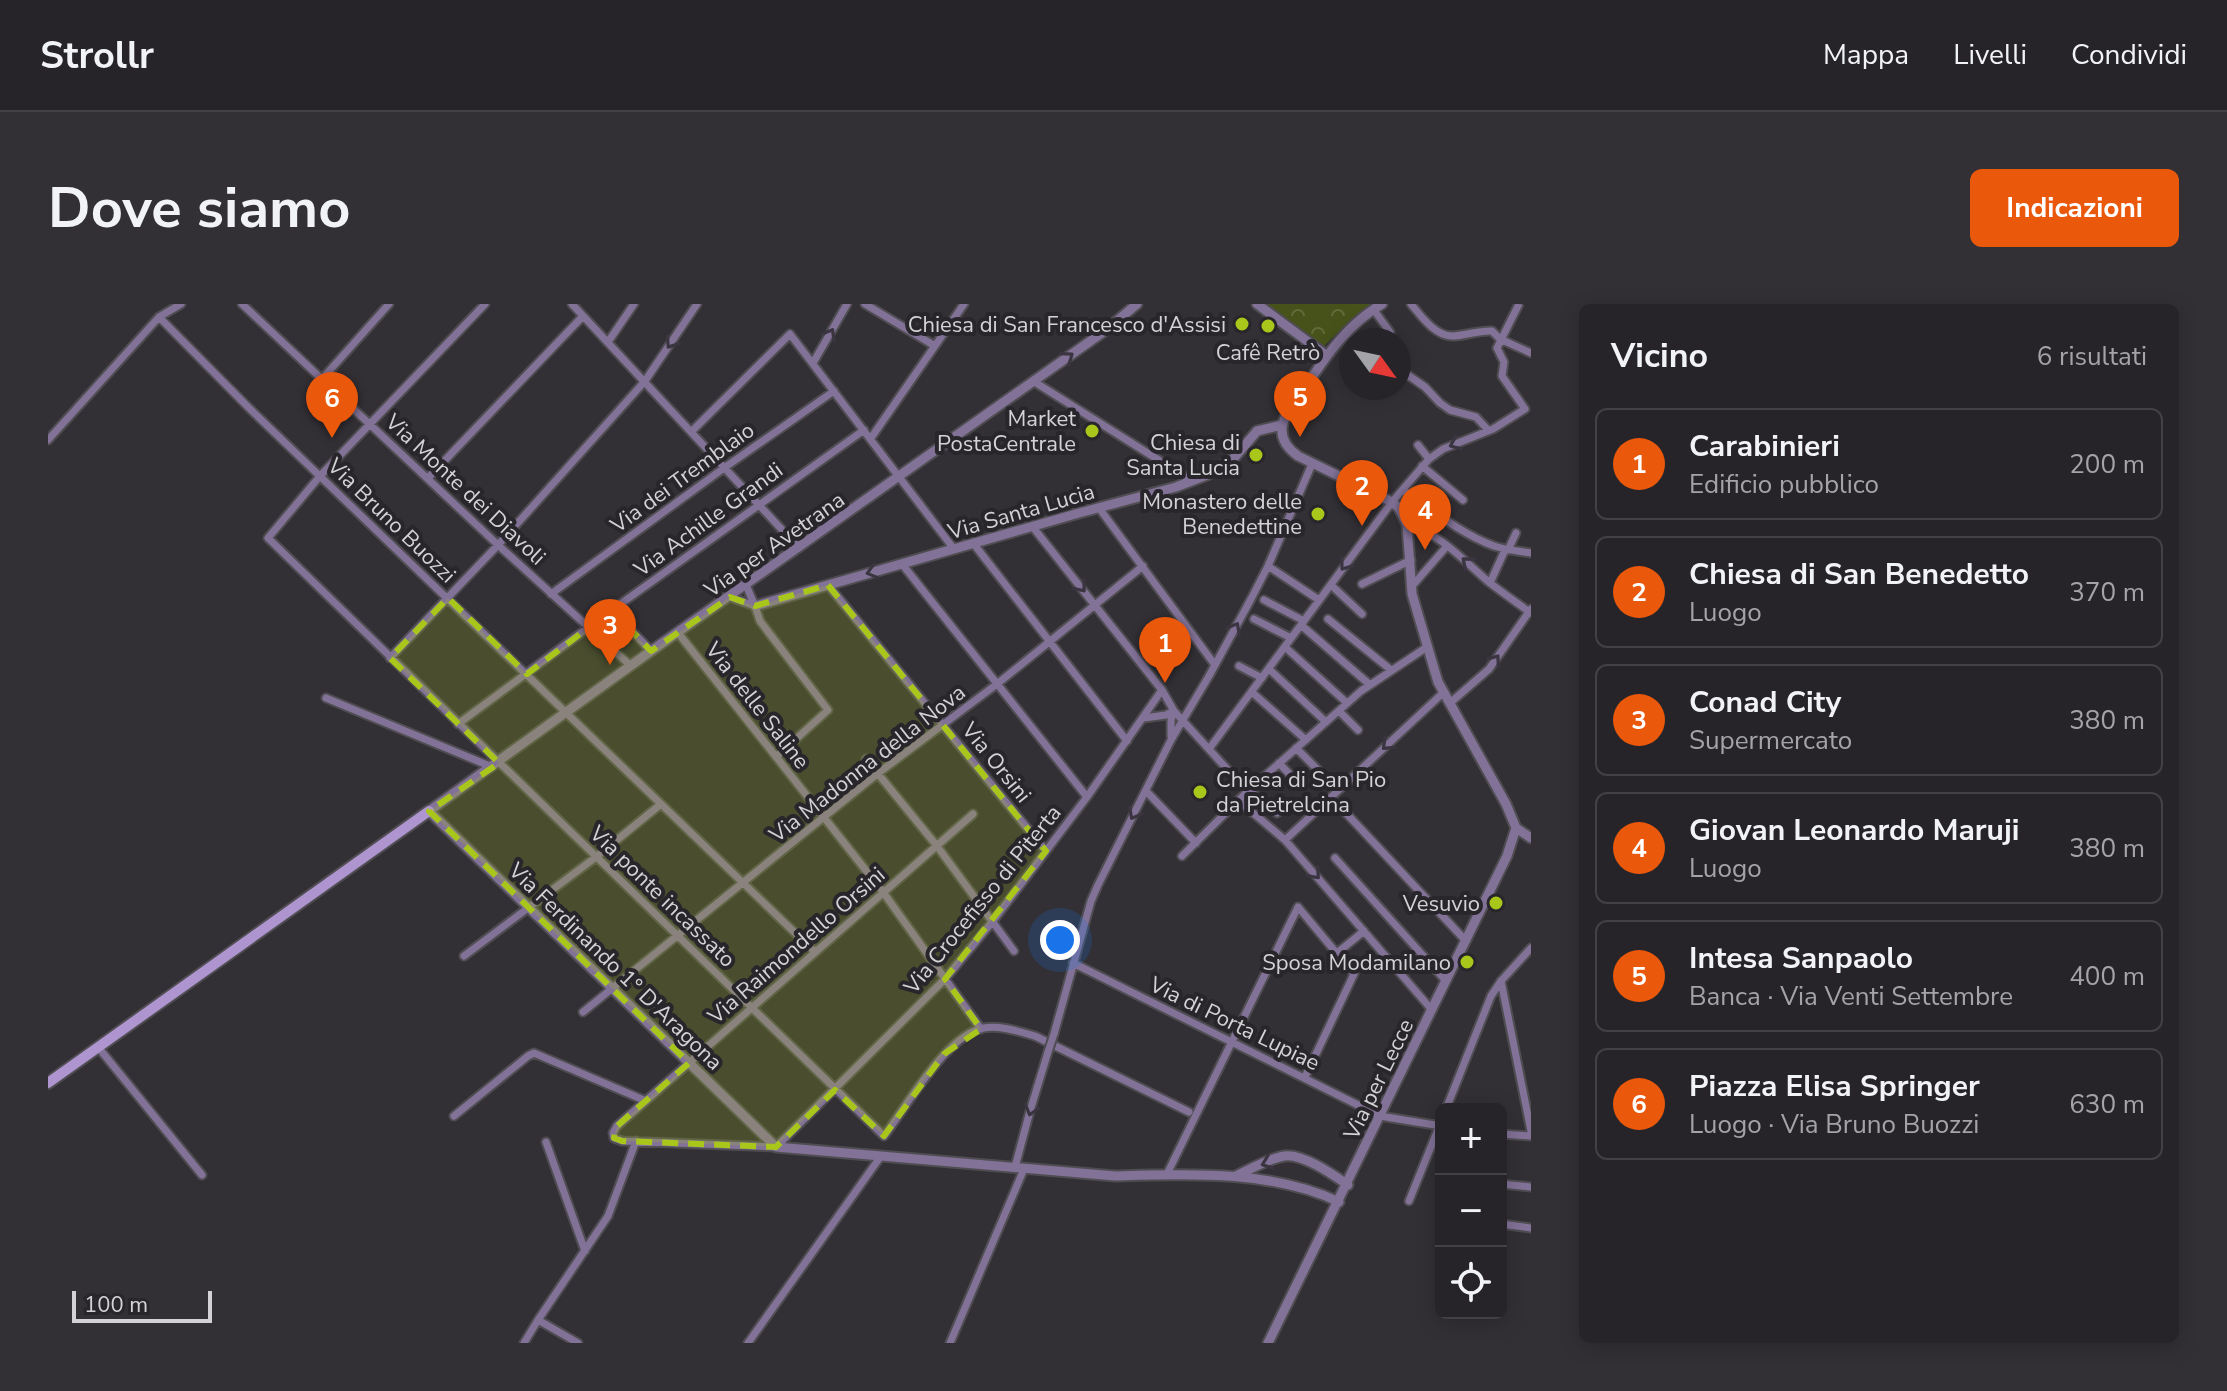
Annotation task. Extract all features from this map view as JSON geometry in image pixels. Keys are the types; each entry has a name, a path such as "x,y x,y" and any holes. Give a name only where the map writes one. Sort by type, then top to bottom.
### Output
{"main road":[{"path":"48,1083 429,811"}],"street":[{"path":"48,440 159,317 181,304"},
{"name":"Via Monte dei Diavoli","path":"242,304 631,666"},
{"path":"322,379 389,304"},
{"path":"320,476 485,304"},
{"path":"572,304 799,548"},
{"path":"608,342 634,304"},
{"path":"390,658 498,545 645,381 697,304"},
{"path":"813,363 847,304"},
{"path":"865,304 935,346"},
{"path":"871,438 964,304"},
{"name":"Via per Avetrana","path":"429,811 1106,330 1137,304"},
{"path":"1257,304 1326,355"},
{"path":"1411,304 1443,334 1452,336 1492,331 1500,339 1531,353"},
{"path":"1209,749 1422,466 1443,449 1528,411 1502,376 1504,362 1497,348 1519,304"},
{"path":"1388,328 1377,306 1346,331 1326,355 1282,425 1286,445 1312,464 1399,508 1407,525 1412,594 1444,692 1516,828 1531,837"},
{"path":"428,478 583,316"},
{"name":"Via Bruno Buozzi","path":"159,317 815,952"},
{"path":"691,432 790,334 954,549"},
{"path":"1411,377 1450,410 1476,417 1488,430"},
{"path":"1033,381 1192,481"},
{"name":"Via dei Tremblaio","path":"551,594 834,391"},
{"name":"Via Santa Lucia","path":"755,606 1176,487 1207,475 1234,458 1257,431 1282,425"},
{"name":"Via Achille Grandi","path":"458,724 864,430"},
{"path":"1418,445 1429,459"},
{"path":"950,1343 1020,1168 1048,1052 1091,901 1171,740 1268,566 1312,464"},
{"path":"1422,466 1463,500"},
{"name":"Via ponte incassato","path":"320,476 268,538 496,765 596,857 884,1136 944,1054 957,1041 981,1029"},
{"path":"1403,490 1490,545 1531,553"},
{"path":"1099,508 1215,665"},
{"path":"1407,525 1417,527 1447,546 1490,583 1530,611 1489,669 1450,703"},
{"path":"1032,526 1162,690 1174,711 1248,791 1277,813 1280,811"},
{"path":"1490,583 1516,533"},
{"path":"973,543 1127,741"},
{"path":"1413,585 1447,546"},
{"path":"1362,584 1411,560"},
{"path":"902,564 1087,797"},
{"name":"Via Madonna della Nova","path":"583,1012 823,817 944,726 1143,566"},
{"path":"1268,566 1319,600"},
{"path":"746,585 760,621 828,710 776,757"},
{"name":"Via Orsini","path":"828,585 1046,851"},
{"path":"1331,585 1362,614"},
{"path":"730,597 755,606"},
{"path":"1264,600 1302,623 1369,684"},
{"path":"612,610 651,651"},
{"path":"1254,619 1291,638"},
{"path":"1328,619 1391,670"},
{"name":"Via delle Saline","path":"679,634 883,892 981,1029"},
{"path":"1285,647 1347,703"},
{"path":"1182,856 1248,791 1369,684 1427,647"},
{"path":"1239,666 1262,678"},
{"path":"1269,669 1326,722"},
{"name":"Via Crocefisso di Piterta","path":"776,1147 945,979 1087,797 1162,690"},
{"path":"1285,840 1444,692"},
{"path":"1254,694 1306,740"},
{"path":"326,698 496,765"},
{"path":"1144,718 1174,711"},
{"path":"1171,740 1174,711"},
{"path":"1339,711 1358,730"},
{"path":"1296,748 1318,770"},
{"path":"866,759 937,846 1014,951"},
{"path":"1279,763 1295,780"},
{"path":"1146,791 1196,843"},
{"path":"1331,797 1466,941"},
{"path":"1239,801 1285,840 1432,1010"},
{"path":"464,956 661,804"},
{"name":"Via Ferdinando 1° D'Aragona","path":"429,811 776,1147"},
{"name":"Via Raimondello Orsini","path":"636,1141 614,1138 613,1133 617,1126 973,814"},
{"name":"Via per Lecce","path":"1268,1343 1507,856 1516,828"},
{"path":"1335,858 1446,981"},
{"path":"1167,1174 1298,907 1354,974 1305,1077"},
{"path":"1337,953 1364,931"},
{"path":"1448,1103 1491,996 1531,948"},
{"name":"Via di Porta Lupiae","path":"1073,963 1380,1116 1435,1123"},
{"path":"1501,981 1531,1133 1522,1137 1507,1135"},
{"path":"981,1029 1012,1029 1035,1036 1189,1112"},
{"path":"98,1047 202,1175"},
{"path":"454,1116 534,1053 646,1101"},
{"path":"1409,1201 1435,1138"},
{"path":"524,1343 608,1216 636,1141 776,1147 1115,1176 1236,1176 1315,1190 1339,1202"},
{"path":"546,1142 585,1251"},
{"path":"1236,1176 1287,1155 1321,1166 1348,1185"},
{"path":"748,1343 881,1156"},
{"path":"1507,1185 1531,1187"},
{"path":"1507,1225 1531,1228"},
{"path":"538,1320 578,1343"}],"highlighted area":[{"path":"828,585 1046,851 945,979 981,1029 944,1054 884,1136 835,1090 776,1147 622,1141 614,1138 617,1126 689,1063 429,811 499,763 390,658 448,598 527,674 612,610 651,651 730,597 755,606"}],"green space":[{"path":"1267,304 1373,304 1339,328 1324,346"}],"place":[{"name":"Chiesa di San Francesco d'Assisi","path":"1242,324"},
{"name":"Cafê Retrò","path":"1268,326"},
{"name":"Market PostaCentrale","path":"1092,431"},
{"name":"Intesa Sanpaolo","path":"1300,437"},
{"name":"Piazza Elisa Springer","path":"332,438"},
{"name":"Chiesa di Santa Lucia","path":"1256,455"},
{"name":"Monastero delle Benedettine","path":"1318,514"},
{"name":"Chiesa di San Benedetto","path":"1362,526"},
{"name":"Giovan Leonardo Maruji","path":"1425,550"},
{"name":"Conad City","path":"610,665"},
{"name":"Carabinieri","path":"1165,683"},
{"name":"Chiesa di San Pio da Pietrelcina","path":"1200,792"},
{"name":"Vesuvio","path":"1496,903"},
{"name":"Sposa Modamilano","path":"1467,962"}]}
